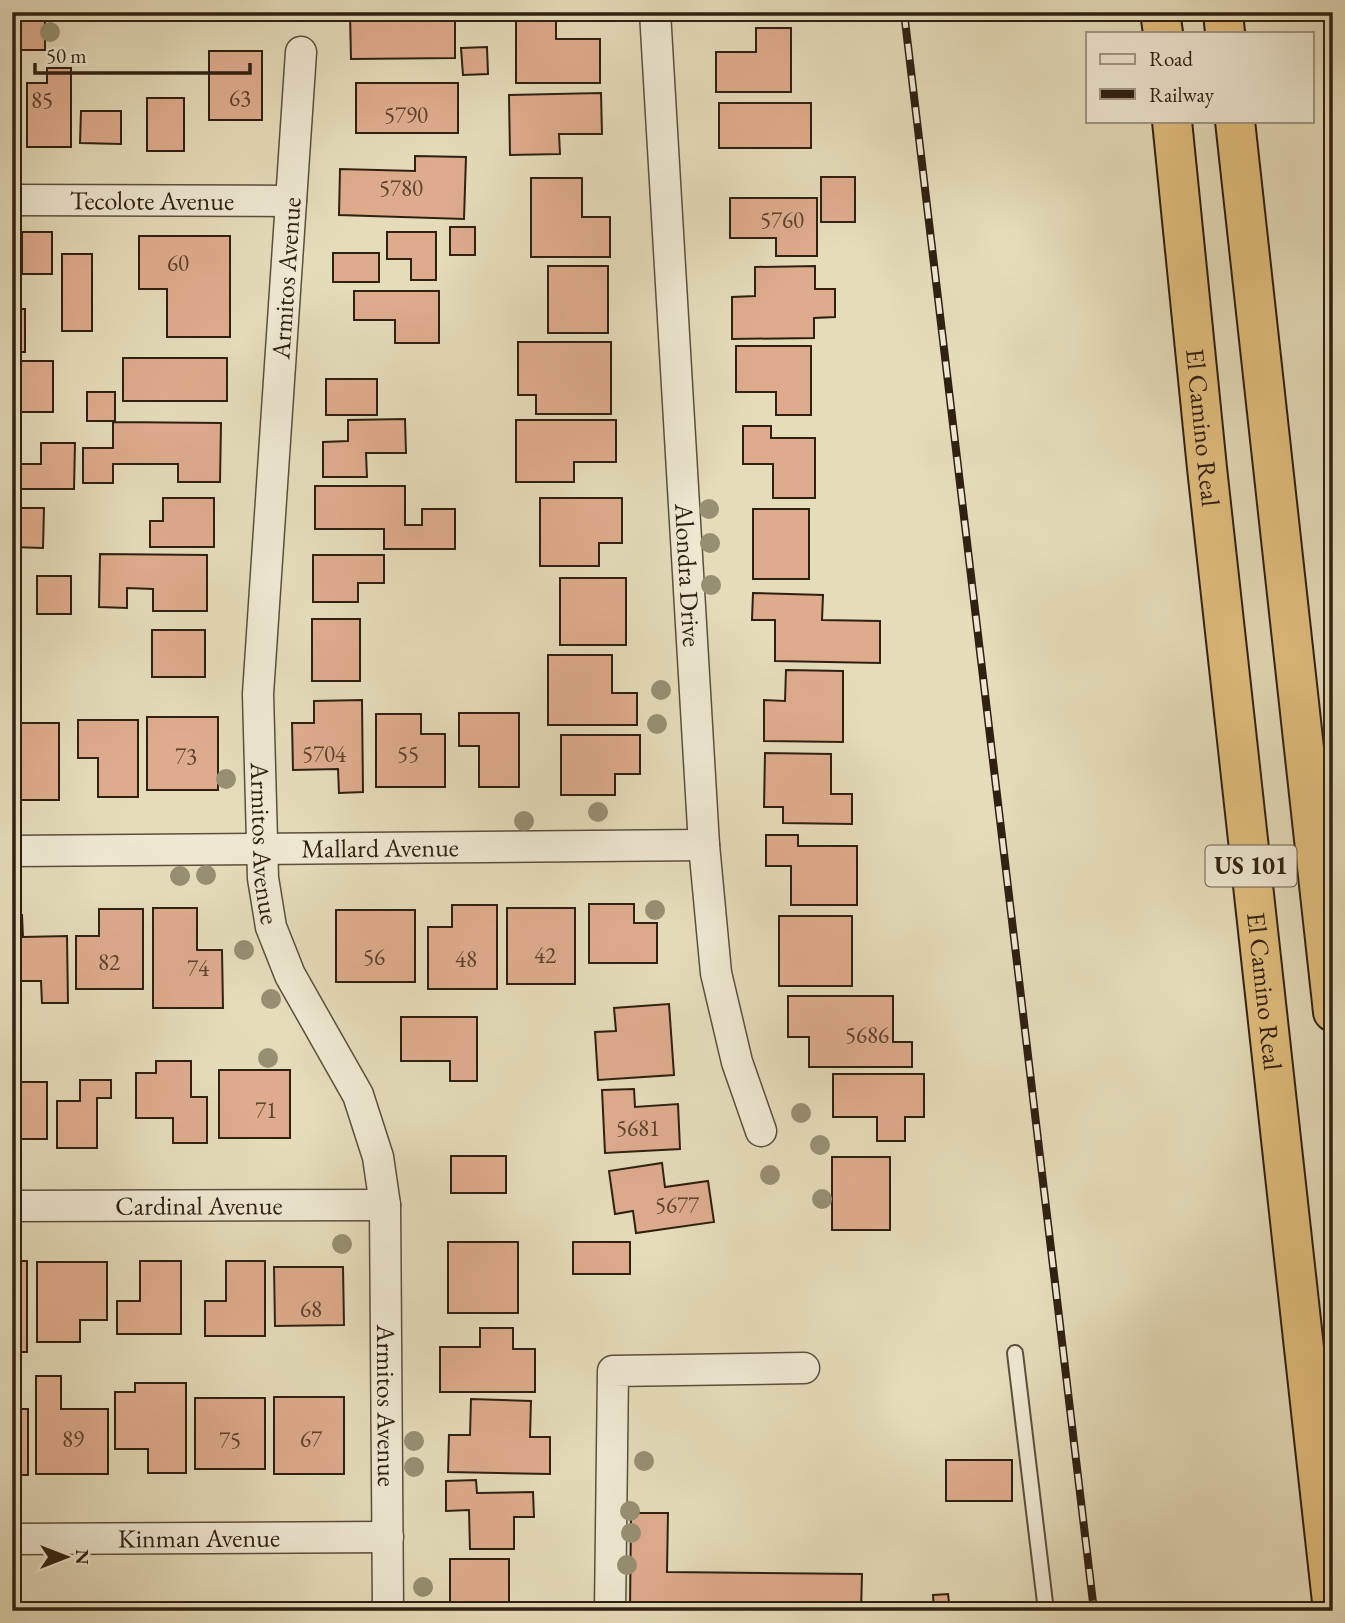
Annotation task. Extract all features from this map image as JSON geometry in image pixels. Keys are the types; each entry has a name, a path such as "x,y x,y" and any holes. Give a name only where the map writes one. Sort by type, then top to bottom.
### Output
{"highway":[{"path":"1160,12 1163,32"},
{"path":"1223,12 1226,32"},
{"name":"El Camino Real","path":"1172,122 1207,468 1333,1611"},
{"name":"US 101","path":"1235,122 1333,1012"}],"street":[{"name":"Alondra Drive","path":"655,12 704,845 716,973 737,1062 761,1131"},
{"name":"Armitos Avenue","path":"301,52 258,694 261,850 271,927 290,975 358,1095 378,1157 385,1205 388,1611"},
{"name":"Tecolote Avenue","path":"12,200 291,201"},
{"name":"Mallard Avenue","path":"12,851 704,845"},
{"name":"Cardinal Avenue","path":"12,1206 385,1205"},
{"path":"610,1611 612,1371 804,1368"},
{"name":"Kinman Avenue","path":"12,1539 388,1537"}],"lane":[{"path":"1015,1353 1045,1611"}],"building":[{"path":"455,13 455,58 351,59 350,14"},
{"path":"516,18 556,18 556,39 600,39 600,83 516,83"},
{"path":"18,20 45,20 45,50 18,50"},
{"path":"756,28 791,28 791,92 716,92 716,52 756,52"},
{"path":"487,47 488,74 463,75 461,48"},
{"path":"209,51 262,51 262,120 209,120"},
{"path":"47,68 71,68 71,147 27,147 27,83 47,83"},
{"path":"356,83 458,83 458,133 356,133"},
{"path":"601,93 602,134 559,134 560,154 510,155 509,95"},
{"path":"147,98 184,98 184,151 147,151"},
{"path":"719,103 811,103 811,148 719,148"},
{"path":"81,111 121,111 121,144 80,143"},
{"path":"415,156 466,157 464,219 339,215 340,169 415,171"},
{"path":"821,177 855,177 855,222 821,222"},
{"path":"531,178 582,178 582,217 610,217 610,257 531,257"},
{"path":"730,198 817,198 817,256 776,256 776,238 730,238"},
{"path":"450,227 475,227 475,255 450,255"},
{"path":"22,232 52,232 52,274 22,274"},
{"path":"387,232 436,232 436,280 411,280 411,259 387,259"},
{"path":"12,235 18,235 18,271 12,271"},
{"path":"139,236 230,236 230,337 167,337 167,289 139,289"},
{"path":"333,253 379,253 379,282 333,282"},
{"path":"62,254 92,254 92,331 62,331"},
{"path":"548,266 608,266 608,333 548,333"},
{"path":"815,266 815,289 835,289 835,317 814,318 814,338 732,339 732,297 755,296 755,267"},
{"path":"354,291 439,291 439,343 395,343 395,320 354,320"},
{"path":"12,309 25,309 25,352 12,352"},
{"path":"518,342 611,342 611,414 536,414 536,395 518,395"},
{"path":"736,346 811,346 811,415 776,415 776,392 736,392"},
{"path":"123,358 227,358 227,401 123,401"},
{"path":"12,361 53,361 53,412 12,412"},
{"path":"326,379 377,379 377,415 326,415"},
{"path":"87,392 115,392 115,421 87,421"},
{"path":"405,419 406,453 366,453 367,477 323,477 323,442 348,441 348,420"},
{"path":"516,420 616,420 616,462 574,462 574,482 516,482"},
{"path":"113,422 221,423 220,482 178,482 178,464 113,464 113,483 83,483 83,448 113,448"},
{"path":"743,426 771,426 771,438 815,438 815,498 773,498 773,464 743,464"},
{"path":"41,443 75,443 74,489 12,489 12,464 41,464"},
{"path":"315,486 405,486 405,525 422,525 422,509 455,509 455,549 384,549 384,529 315,529"},
{"path":"163,498 214,498 214,547 150,547 150,521 163,521"},
{"path":"540,498 622,498 622,543 599,543 599,566 540,566"},
{"path":"12,508 44,508 43,548 12,547"},
{"path":"753,509 809,509 809,579 753,579"},
{"path":"100,554 207,555 207,611 153,611 153,589 127,588 127,608 99,607"},
{"path":"313,555 384,555 384,583 358,583 358,602 313,602"},
{"path":"37,576 71,576 71,614 37,614"},
{"path":"560,578 626,578 626,645 560,645"},
{"path":"753,593 823,595 822,620 880,621 880,663 775,661 775,620 752,620"},
{"path":"312,619 360,619 360,681 312,681"},
{"path":"152,630 205,630 205,677 152,677"},
{"path":"548,655 612,655 612,693 637,693 637,725 548,725"},
{"path":"786,670 843,671 843,742 764,741 764,700 785,701"},
{"path":"362,700 363,792 339,793 338,769 293,770 292,723 314,723 314,701"},
{"path":"459,713 519,713 519,787 479,787 479,746 459,746"},
{"path":"376,714 421,714 421,734 445,734 445,787 376,787"},
{"path":"147,717 218,717 218,790 147,790"},
{"path":"78,720 138,720 138,797 98,797 98,758 78,758"},
{"path":"12,723 59,723 59,800 16,800"},
{"path":"561,735 640,735 640,774 615,774 615,795 561,795"},
{"path":"765,753 831,754 831,794 852,794 852,824 783,823 783,807 764,807"},
{"path":"766,835 798,835 798,846 857,846 857,905 791,905 791,866 766,866"},
{"path":"589,904 634,904 634,923 657,923 657,963 589,963"},
{"path":"452,905 497,905 497,989 428,989 428,927 452,927"},
{"path":"153,908 197,908 197,950 222,950 223,1008 153,1008"},
{"path":"507,908 575,908 575,984 507,984"},
{"path":"99,909 143,909 143,989 76,989 76,936 99,936"},
{"path":"336,910 415,910 415,982 336,982"},
{"path":"12,915 22,915 23,937 67,936 68,1003 42,1003 41,981 12,981"},
{"path":"779,916 852,916 852,986 779,986"},
{"path":"788,996 893,996 893,1042 912,1042 912,1067 809,1067 809,1037 788,1037"},
{"path":"669,1004 674,1075 598,1080 595,1032 616,1031 614,1008"},
{"path":"401,1017 477,1017 477,1081 450,1081 450,1061 401,1061"},
{"path":"156,1061 191,1061 191,1097 207,1097 207,1143 173,1143 173,1118 136,1118 136,1073 156,1073"},
{"path":"219,1070 290,1070 290,1138 219,1138"},
{"path":"833,1074 924,1074 924,1117 905,1117 905,1141 877,1141 877,1117 833,1117"},
{"path":"80,1080 111,1080 111,1098 97,1098 97,1148 57,1148 57,1101 80,1101"},
{"path":"12,1082 47,1082 47,1139 12,1139"},
{"path":"634,1089 635,1107 678,1104 680,1149 605,1153 602,1090"},
{"path":"451,1156 506,1156 506,1193 451,1193"},
{"path":"832,1157 890,1157 890,1230 832,1230"},
{"path":"662,1163 665,1187 708,1181 714,1222 636,1233 633,1211 615,1214 609,1171"},
{"path":"448,1242 518,1242 518,1313 448,1313"},
{"path":"573,1242 630,1242 630,1274 573,1274"},
{"path":"12,1261 27,1261 27,1352 12,1352"},
{"path":"140,1261 181,1261 181,1334 117,1334 117,1301 140,1301"},
{"path":"226,1261 265,1261 265,1336 205,1336 205,1301 226,1301"},
{"path":"37,1262 107,1262 107,1320 80,1320 80,1342 37,1342"},
{"path":"274,1267 343,1267 344,1325 275,1326"},
{"path":"480,1328 513,1328 513,1349 535,1349 535,1392 440,1392 440,1347 480,1347"},
{"path":"36,1376 61,1376 61,1409 108,1409 108,1474 36,1474"},
{"path":"135,1383 186,1383 186,1473 148,1473 148,1449 115,1449 115,1392 135,1392"},
{"path":"274,1397 344,1397 344,1474 274,1474"},
{"path":"195,1398 265,1398 265,1469 195,1469"},
{"path":"471,1399 531,1401 530,1437 550,1437 550,1474 448,1472 449,1435 470,1435"},
{"path":"12,1409 28,1409 28,1475 12,1475"},
{"path":"946,1460 1012,1460 1012,1501 946,1501"},
{"path":"476,1480 477,1493 533,1492 534,1517 514,1517 514,1549 470,1549 469,1510 446,1511 446,1481"},
{"path":"631,1513 668,1513 667,1572 862,1574 861,1611 630,1611"},
{"path":"450,1559 509,1559 509,1611 450,1611"},
{"path":"948,1594 950,1611 934,1611 933,1595"},
{"path":"116,1603 187,1603 187,1611 116,1611"},
{"path":"274,1607 345,1607 345,1611 274,1611"},
{"path":"61,1608 107,1608 107,1611 61,1611"}],"railway":[{"path":"904,12 1094,1611"}]}
